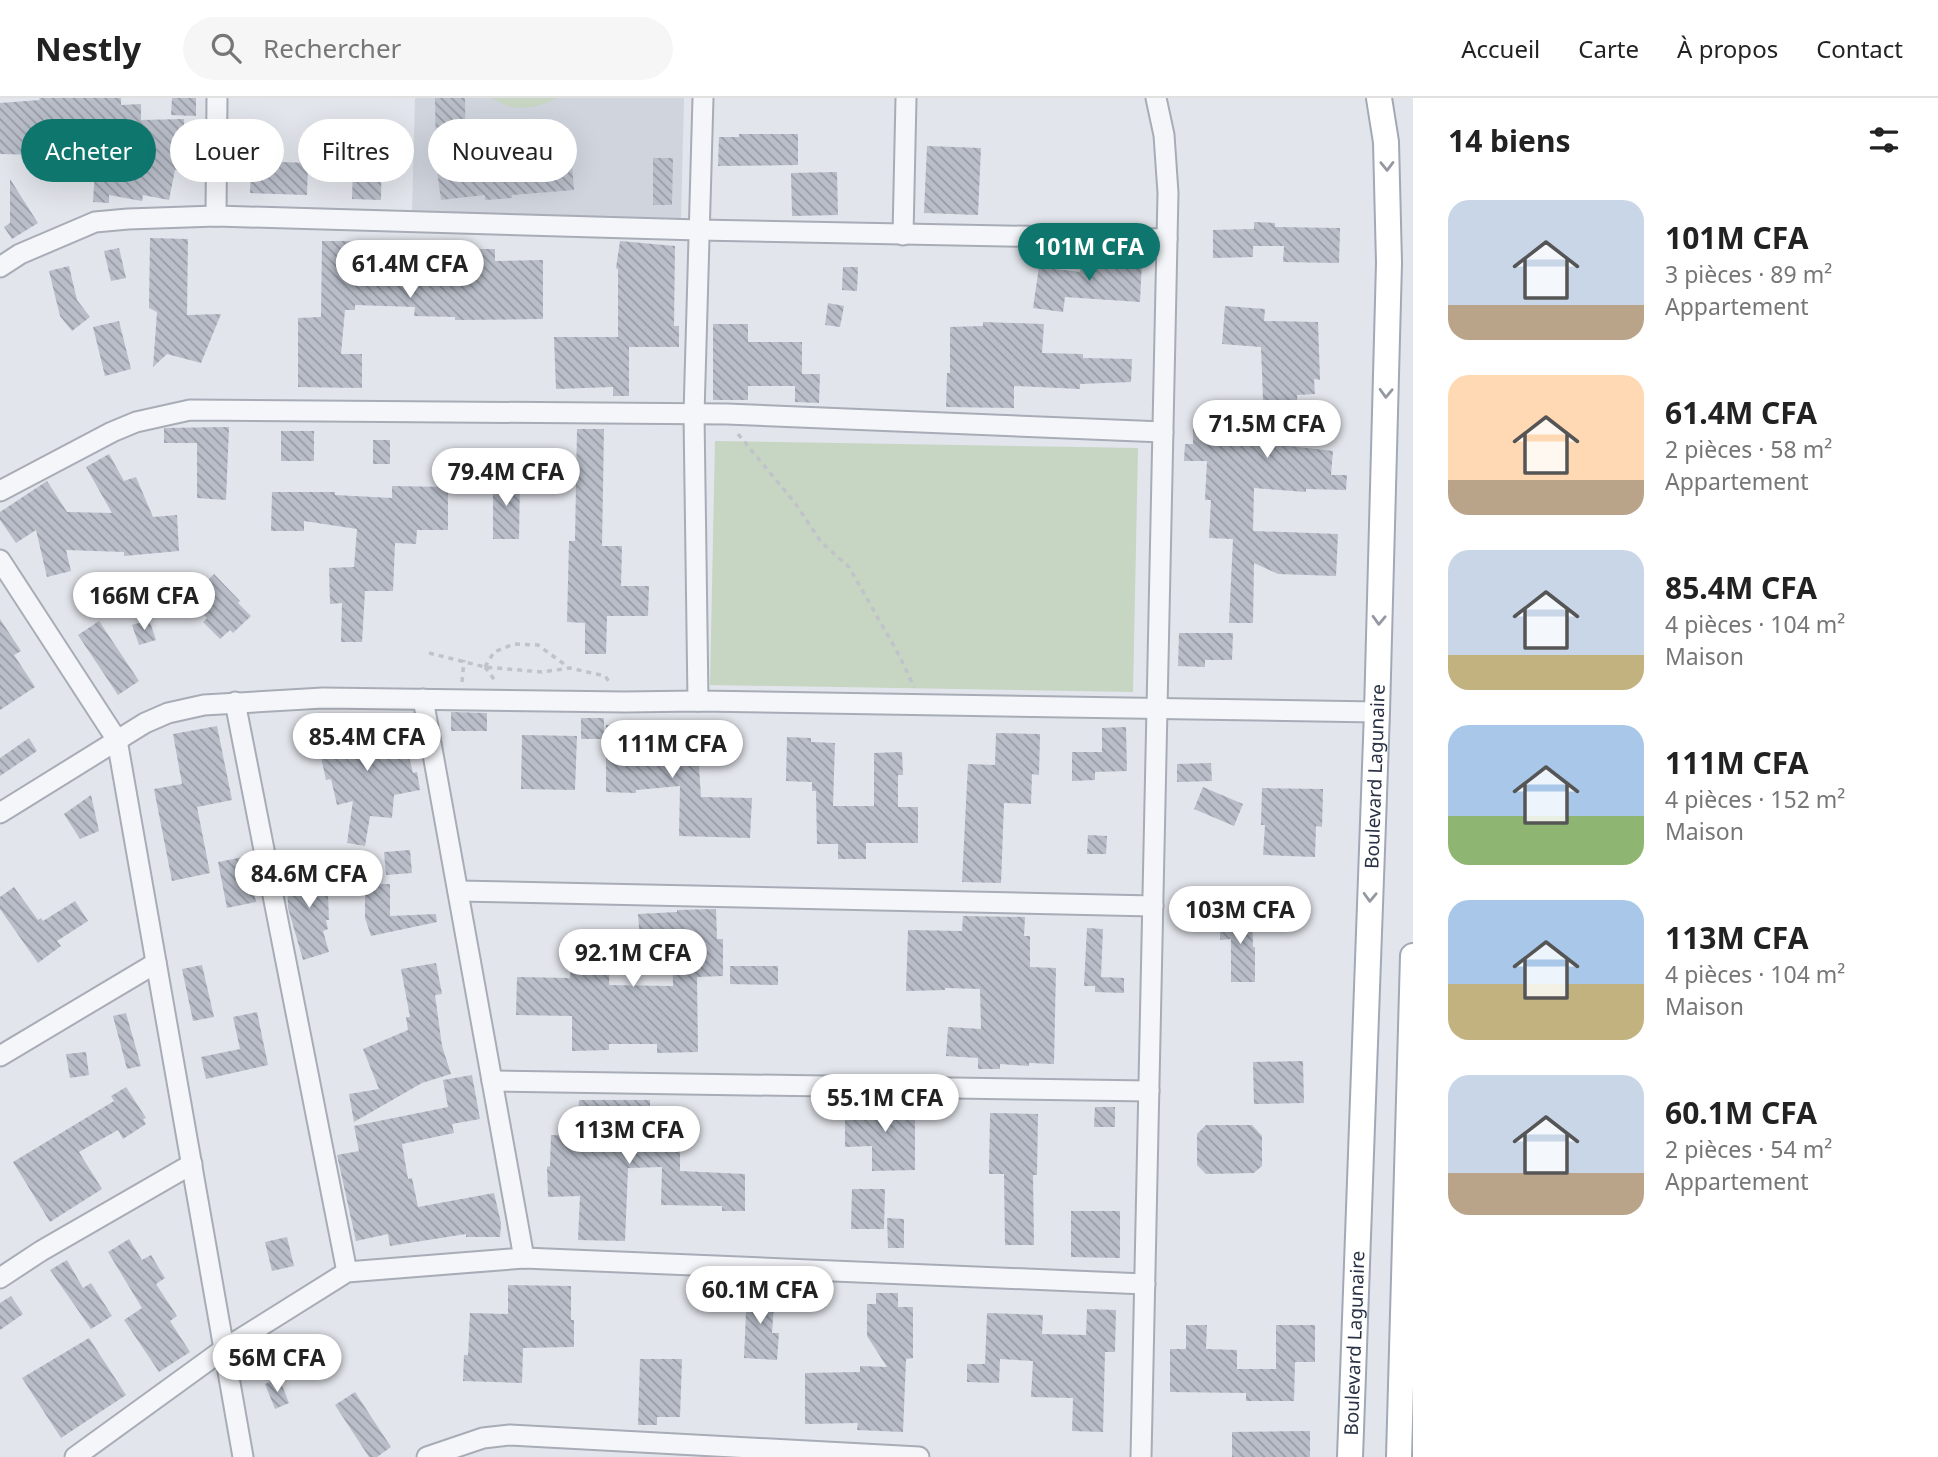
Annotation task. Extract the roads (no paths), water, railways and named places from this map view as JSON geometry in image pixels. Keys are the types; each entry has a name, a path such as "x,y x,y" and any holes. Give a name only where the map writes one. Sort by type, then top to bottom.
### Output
{"main road":[{"name":"Boulevard Lagunaire","path":"1350,1457 1377,712 1389,263 1386,142 1379,98"},
{"path":"1399,1457 1413,956"}],"street":[{"path":"216,216 217,98"},
{"path":"698,701 694,414 702,98"},
{"path":"903,234 906,98"},
{"path":"1141,1457 1168,193 1164,135 1156,98"},
{"path":"0,267 20,254 96,222 216,216 699,230 1167,239"},
{"path":"0,491 111,432 136,422 190,410 727,414 1163,432"},
{"path":"0,560 117,740 243,1457"},
{"path":"0,813 145,723 168,713 235,702 323,698 698,701 1377,712"},
{"path":"423,699 524,1258"},
{"path":"235,702 347,1272"},
{"path":"458,891 1153,906"},
{"path":"0,1056 156,963"},
{"path":"492,1081 1149,1091"},
{"path":"0,1278 41,1251 192,1164"},
{"path":"75,1457 224,1349 347,1272 524,1258 1145,1284"},
{"path":"427,1457 483,1438 510,1435 919,1457"}]}
